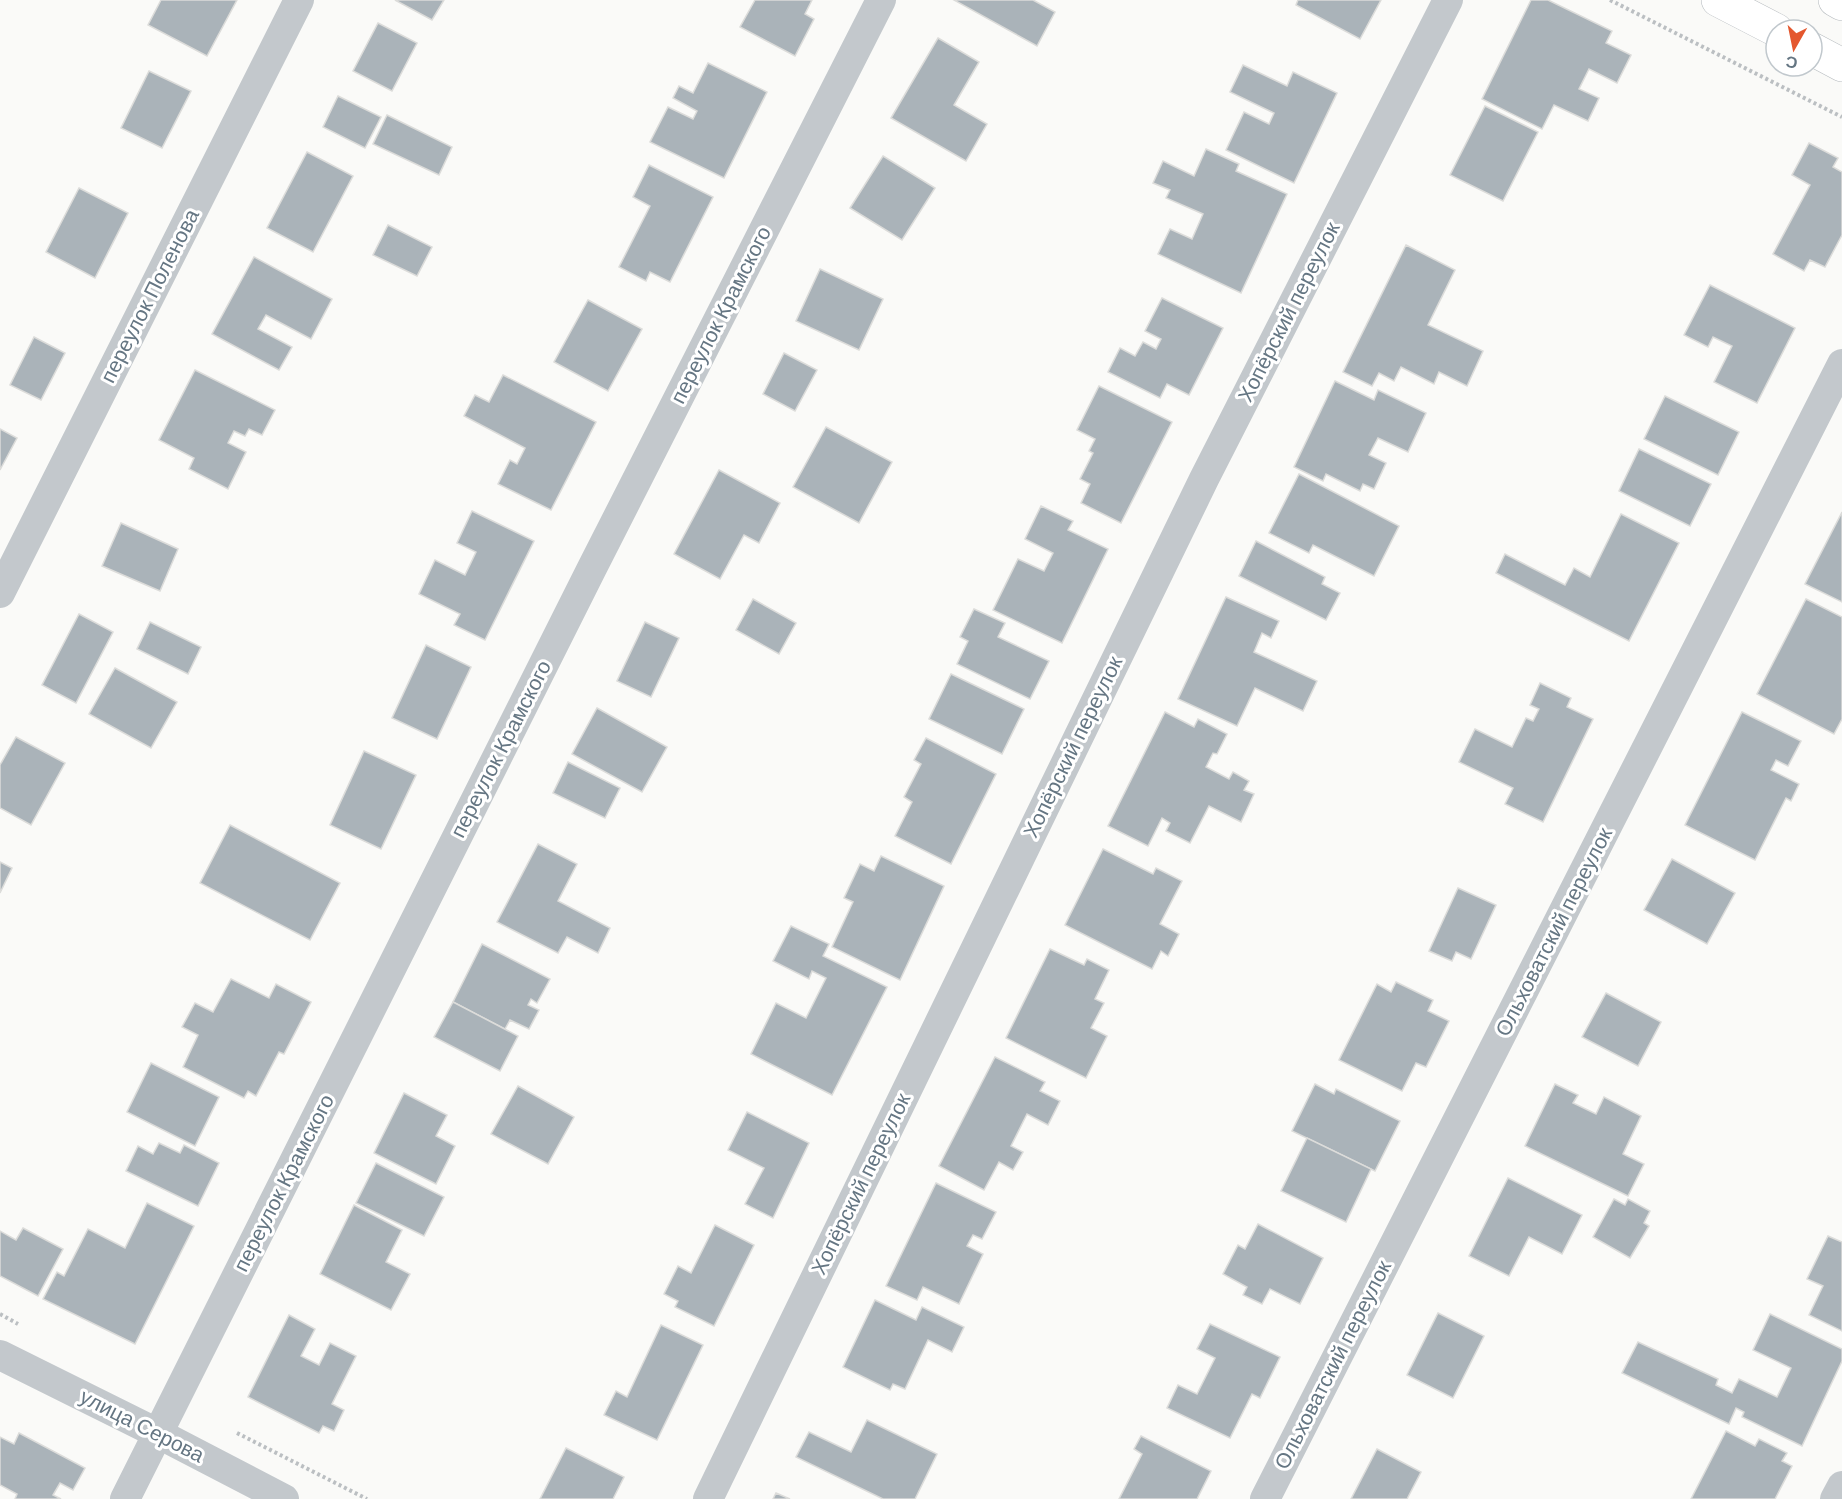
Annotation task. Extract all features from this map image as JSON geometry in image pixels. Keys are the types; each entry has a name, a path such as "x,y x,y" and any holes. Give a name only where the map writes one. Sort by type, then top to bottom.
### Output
{"main road":[{"path":"1718,0 1764,24"},
{"path":"1835,0 1842,4"},
{"path":"1824,55 1842,65"}],"street":[{"name":"переулок Поленова","path":"0,593 299,0"},
{"name":"переулок Крамского","path":"125,1499 586,578 881,0"},
{"name":"Хопёрский переулок","path":"708,1499 1204,479 1448,0"},
{"name":"Ольховатский переулок","path":"1265,1499 1842,364"},
{"name":"улица Серова","path":"0,1355 284,1499"},
{"path":"1835,1499 1842,1486"}],"path":[{"path":"1610,0 1842,117"}],"building":[{"path":"161,0 237,0 207,56 148,25"},
{"path":"395,0 444,0 432,20"},
{"path":"755,0 812,0 805,14 814,19 795,56 740,27"},
{"path":"954,0 1033,0 1055,12 1037,46"},
{"path":"1298,0 1381,0 1360,39 1296,5"},
{"path":"1531,0 1548,0 1612,31 1606,43 1631,55 1617,83 1589,69 1579,89 1599,98 1588,121 1554,105 1542,129 1482,99"},
{"path":"378,23 417,43 392,91 353,71"},
{"path":"938,38 979,62 954,105 987,124 966,161 891,118"},
{"path":"708,63 767,92 724,178 650,142 668,107 693,119 697,111 673,98 679,86 693,93"},
{"path":"1243,65 1287,86 1293,72 1337,93 1294,183 1226,150 1244,112 1269,124 1274,113 1230,92"},
{"path":"149,71 191,91 162,148 121,128"},
{"path":"338,96 381,117 365,148 323,127"},
{"path":"1485,106 1538,132 1503,201 1450,175"},
{"path":"387,115 452,147 439,175 373,144"},
{"path":"1809,143 1838,158 1833,167 1842,172 1842,235 1825,267 1810,260 1804,271 1773,254 1810,185 1792,175"},
{"path":"1206,149 1239,164 1236,171 1287,194 1241,293 1158,254 1170,229 1192,239 1203,214 1166,198 1170,190 1153,183 1163,161 1194,176"},
{"path":"307,152 353,176 313,252 267,228"},
{"path":"883,156 935,188 902,240 850,208"},
{"path":"649,165 713,197 670,282 650,272 646,281 619,267 650,206 633,197"},
{"path":"79,188 128,213 95,278 46,252"},
{"path":"388,225 432,247 417,276 373,255"},
{"path":"1406,245 1455,270 1428,325 1483,351 1467,386 1439,372 1434,384 1401,367 1394,381 1379,373 1372,386 1343,372"},
{"path":"254,257 332,299 311,339 266,315 258,329 292,347 279,370 212,334"},
{"path":"820,269 883,299 859,350 796,321"},
{"path":"1710,285 1795,328 1757,403 1714,382 1732,346 1713,337 1708,347 1684,335"},
{"path":"1162,298 1223,328 1189,395 1167,384 1160,398 1108,372 1120,348 1135,356 1143,342 1156,349 1161,339 1145,331"},
{"path":"588,300 642,329 608,391 554,362"},
{"path":"34,337 65,353 41,400 10,385"},
{"path":"784,353 817,370 795,411 763,394"},
{"path":"195,370 275,410 262,435 249,429 245,436 234,431 228,443 246,452 228,489 189,469 194,458 159,440"},
{"path":"503,375 596,422 551,510 498,484 510,460 517,464 525,448 464,416 475,395 489,402"},
{"path":"1335,381 1374,400 1378,390 1426,413 1408,452 1378,438 1369,455 1386,463 1374,489 1363,484 1360,491 1326,474 1323,481 1294,467"},
{"path":"1099,386 1172,422 1121,523 1081,503 1090,484 1080,479 1093,453 1089,451 1095,439 1077,430"},
{"path":"1665,396 1739,432 1718,475 1644,439"},
{"path":"826,427 892,462 859,523 793,487"},
{"path":"0,429 17,438 0,470"},
{"path":"1639,449 1711,484 1690,526 1619,491"},
{"path":"719,470 780,503 759,543 744,535 720,579 674,554"},
{"path":"1299,474 1399,526 1374,576 1313,545 1309,553 1269,533"},
{"path":"1041,506 1073,521 1068,530 1108,549 1062,643 993,610 1018,559 1044,571 1053,553 1025,539"},
{"path":"472,511 534,541 485,640 454,625 460,614 419,594 435,560 465,575 476,552 457,543"},
{"path":"1842,512 1842,602 1805,584"},
{"path":"1621,514 1679,543 1629,641 1496,573 1505,554 1565,585 1574,568 1590,577"},
{"path":"121,523 178,549 160,591 102,566"},
{"path":"1256,541 1325,577 1322,584 1340,593 1326,620 1239,576"},
{"path":"1226,597 1279,621 1271,638 1262,633 1254,652 1317,681 1303,711 1255,688 1237,726 1178,699"},
{"path":"753,599 796,623 779,654 736,630"},
{"path":"1806,599 1842,617 1842,719 1834,734 1757,694"},
{"path":"974,609 1005,623 998,637 1049,661 1030,699 957,664 968,641 960,637"},
{"path":"79,614 113,632 76,703 42,685"},
{"path":"150,622 201,647 188,674 137,649"},
{"path":"645,622 679,638 651,697 617,681"},
{"path":"426,645 471,667 437,739 392,718"},
{"path":"115,668 177,702 151,748 89,714"},
{"path":"951,674 1024,709 1002,754 929,719"},
{"path":"1540,683 1571,698 1567,707 1593,719 1543,822 1505,804 1513,788 1459,762 1475,729 1512,747 1526,718 1533,721 1539,709 1530,705"},
{"path":"597,708 667,747 642,792 572,754"},
{"path":"1165,712 1194,727 1198,719 1227,734 1217,754 1213,753 1206,767 1229,779 1233,772 1249,781 1244,790 1254,794 1241,822 1209,806 1190,843 1166,831 1170,823 1162,818 1148,846 1108,826"},
{"path":"1742,712 1801,741 1788,766 1776,760 1771,770 1799,784 1791,801 1786,798 1755,860 1685,825"},
{"path":"16,737 65,763 31,825 0,808 0,765"},
{"path":"926,738 996,774 951,864 895,836 912,802 904,797 921,764 914,760"},
{"path":"364,751 416,775 381,849 330,825"},
{"path":"568,762 620,788 605,818 553,793"},
{"path":"230,825 340,883 310,940 200,883"},
{"path":"538,844 577,864 558,901 610,928 598,953 567,937 558,953 497,922"},
{"path":"1103,849 1153,874 1156,868 1182,881 1160,924 1179,934 1168,956 1161,951 1152,969 1065,925"},
{"path":"881,856 944,886 900,980 832,947 853,902 844,898 860,864 874,871"},
{"path":"1672,859 1735,893 1707,944 1644,910"},
{"path":"0,862 12,868 0,893"},
{"path":"1458,888 1496,905 1471,959 1456,952 1452,961 1429,951"},
{"path":"791,926 829,944 823,956 887,987 832,1095 751,1054 776,1003 806,1018 826,978 812,971 809,979 773,961"},
{"path":"482,944 550,979 537,1003 531,999 528,1005 539,1010 529,1029 510,1020 505,1029 453,1002"},
{"path":"1050,949 1084,965 1087,959 1109,970 1095,999 1104,1003 1091,1028 1107,1036 1086,1078 1006,1038"},
{"path":"231,979 269,998 276,984 311,1002 284,1054 279,1052 256,1096 248,1091 244,1098 183,1067 198,1035 182,1027 195,1003 213,1012"},
{"path":"1396,982 1433,1000 1428,1011 1449,1021 1426,1067 1416,1063 1402,1091 1339,1060 1377,984 1391,992"},
{"path":"1606,993 1661,1022 1638,1066 1582,1037"},
{"path":"453,1002 518,1036 500,1071 434,1037"},
{"path":"995,1057 1045,1082 1040,1091 1060,1101 1048,1125 1027,1114 1011,1146 1023,1152 1013,1170 999,1162 984,1190 939,1166"},
{"path":"151,1063 219,1097 195,1146 127,1112"},
{"path":"1315,1084 1334,1094 1336,1089 1400,1121 1375,1171 1292,1131"},
{"path":"1555,1084 1578,1095 1573,1103 1596,1114 1604,1097 1641,1116 1623,1154 1644,1164 1628,1196 1525,1146"},
{"path":"518,1086 574,1117 548,1164 491,1134"},
{"path":"404,1093 447,1115 436,1136 455,1146 436,1184 374,1153"},
{"path":"747,1112 809,1143 773,1218 745,1204 764,1168 728,1150"},
{"path":"1307,1138 1371,1169 1346,1222 1281,1191"},
{"path":"159,1143 180,1153 184,1145 219,1163 198,1206 126,1171 138,1146 153,1154"},
{"path":"376,1163 444,1197 424,1236 356,1203"},
{"path":"1508,1178 1582,1215 1562,1254 1529,1237 1509,1276 1469,1256"},
{"path":"936,1183 996,1212 982,1239 973,1235 967,1246 983,1254 959,1304 923,1287 917,1300 886,1286"},
{"path":"1614,1199 1625,1205 1628,1199 1650,1211 1644,1223 1649,1226 1630,1258 1593,1237"},
{"path":"147,1203 194,1226 135,1344 43,1299 57,1272 64,1276 88,1229 125,1248"},
{"path":"354,1205 402,1230 386,1262 410,1274 391,1310 320,1274"},
{"path":"1258,1224 1323,1258 1300,1304 1270,1289 1262,1304 1243,1295 1247,1287 1223,1274 1238,1245 1245,1249"},
{"path":"715,1225 754,1245 714,1326 675,1307 678,1301 664,1294 678,1266 691,1273"},
{"path":"23,1228 63,1249 38,1296 0,1276 0,1231 16,1240"},
{"path":"1828,1236 1842,1242 1842,1331 1809,1315 1823,1286 1807,1279"},
{"path":"875,1300 916,1320 922,1307 964,1327 952,1352 928,1340 905,1389 893,1384 890,1390 843,1367"},
{"path":"1438,1313 1484,1336 1453,1398 1407,1375"},
{"path":"1770,1314 1842,1349 1842,1361 1802,1446 1742,1417 1744,1412 1736,1408 1729,1424 1622,1373 1638,1342 1718,1379 1716,1385 1732,1393 1739,1379 1777,1397 1791,1368 1753,1350"},
{"path":"289,1315 315,1329 301,1356 319,1365 330,1343 356,1356 332,1404 344,1410 334,1431 323,1426 319,1433 248,1397"},
{"path":"1210,1324 1280,1357 1260,1398 1252,1394 1230,1438 1167,1408 1178,1385 1197,1394 1215,1358 1197,1349"},
{"path":"661,1325 703,1345 657,1440 604,1415 616,1391 627,1397"},
{"path":"867,1420 937,1454 915,1499 883,1499 796,1457 809,1432 851,1452"},
{"path":"1726,1431 1755,1446 1759,1439 1787,1453 1782,1461 1792,1466 1775,1499 1691,1499"},
{"path":"19,1433 85,1468 73,1490 60,1483 53,1495 61,1499 15,1499 17,1494 0,1485 0,1437 14,1444"},
{"path":"1141,1436 1211,1471 1197,1499 1119,1499 1142,1454 1134,1449"},
{"path":"566,1448 624,1477 613,1499 540,1499"},
{"path":"1377,1449 1421,1472 1407,1499 1351,1499"},
{"path":"776,1493 790,1499 773,1499"}]}
